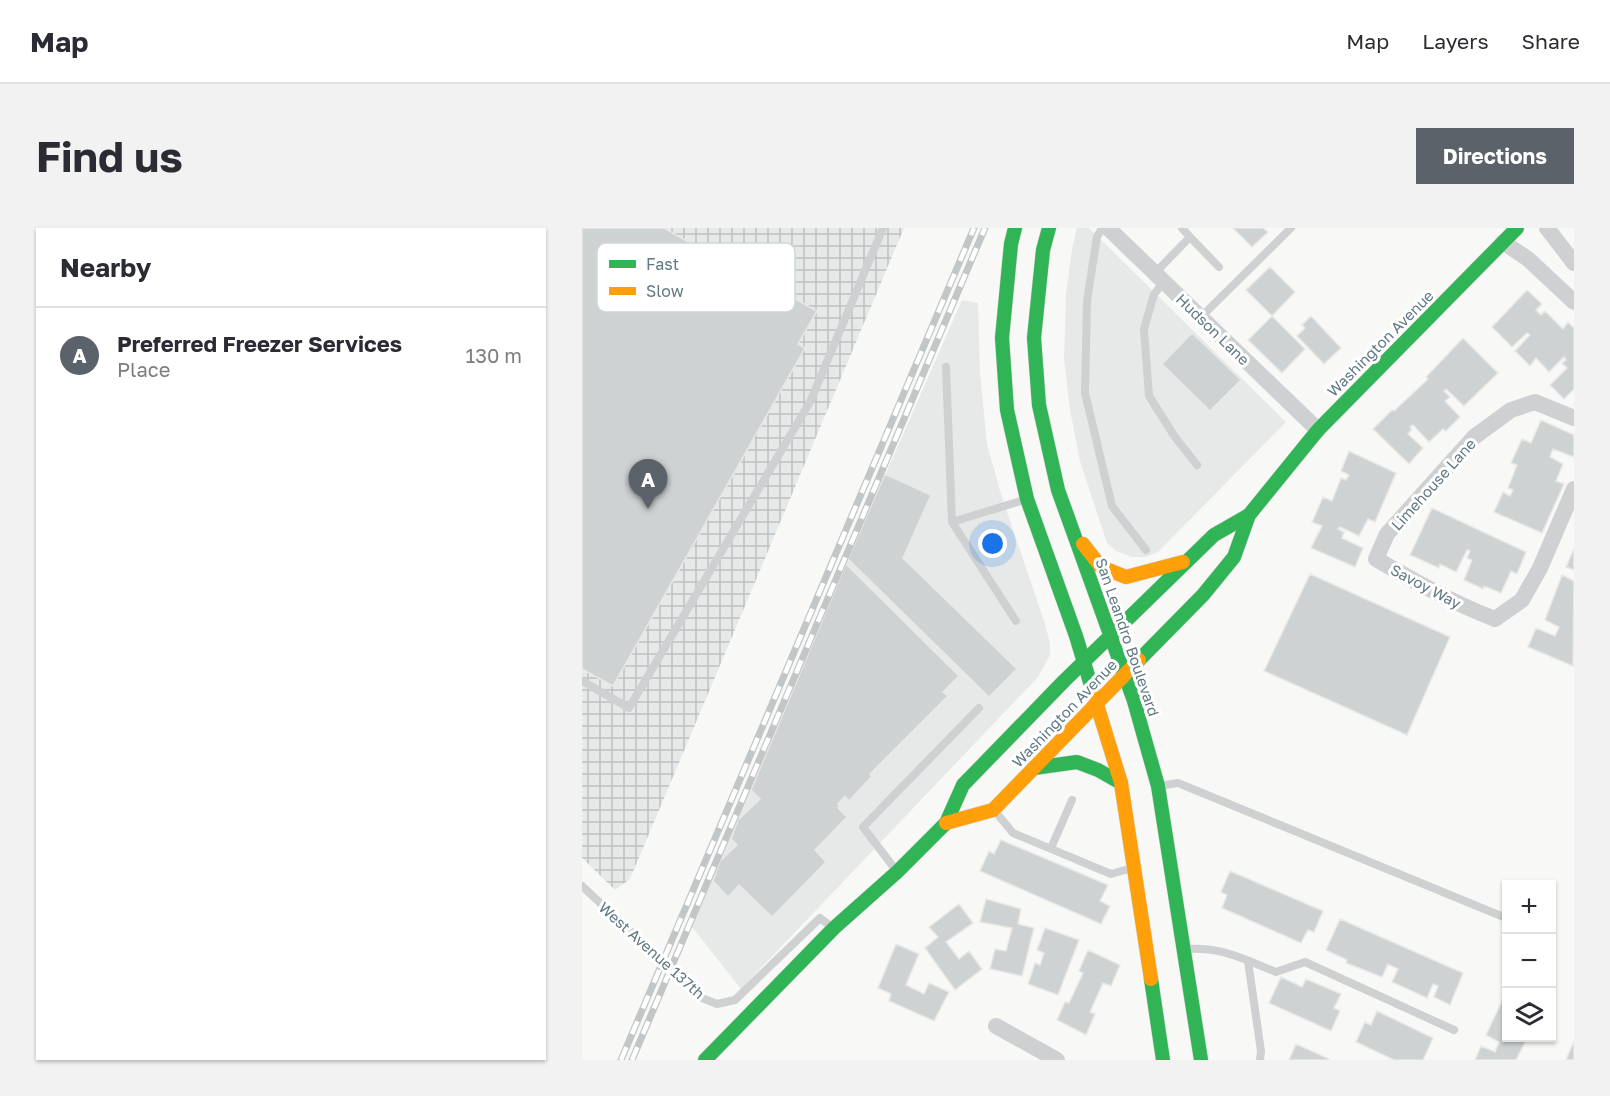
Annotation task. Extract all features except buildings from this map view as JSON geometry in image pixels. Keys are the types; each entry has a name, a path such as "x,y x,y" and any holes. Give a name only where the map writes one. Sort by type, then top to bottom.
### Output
{"main road":[{"path":"1015,228 1011,244 1002,338 1007,410 1027,499 1097,702 1121,783 1163,1060"},
{"name":"San Leandro Boulevard","path":"1049,228 1043,250 1034,338 1039,405 1058,490 1134,701 1158,786 1201,1060"},
{"name":"Washington Avenue","path":"946,823 993,810 1203,594 1234,557 1249,515 1318,430 1517,228"},
{"name":"Washington Avenue","path":"705,1060 834,928 897,872 946,823 963,785 1083,663 1214,535 1249,515"},
{"path":"1074,533 1101,567 1126,577 1185,561"},
{"path":"1034,768 1077,762 1098,770 1121,783"}],"street":[{"name":"Hudson Lane","path":"1108,228 1318,430"},
{"path":"1546,228 1574,263"},
{"path":"1503,242 1528,259 1572,297"},
{"name":"Limehouse Lane","path":"1387,534 1474,437 1511,410 1535,402 1574,418"},
{"name":"Savoy Way","path":"1387,534 1376,559 1415,582 1495,620 1522,600 1540,568 1574,489"},
{"path":"996,1026 1057,1060"}],"lane":[{"path":"582,681 630,708 810,402 883,228"},
{"path":"1102,228 1097,237 1088,301 1085,393 1112,506 1146,550"},
{"path":"1182,228 1219,267"},
{"path":"1201,317 1291,228"},
{"path":"1190,237 1160,277 1144,329 1149,396 1175,437 1197,465"},
{"path":"946,367 952,522 1016,621"},
{"path":"952,522 1027,499"},
{"path":"897,872 863,827 979,708"},
{"path":"1158,786 1178,783 1502,916"},
{"path":"1051,848 1072,800"},
{"path":"993,810 1013,833 1111,874 1133,868"},
{"name":"West Avenue 137th","path":"582,886 702,998 717,1004 735,1000 820,918 834,928"},
{"path":"1183,949 1222,950 1276,972 1305,962 1454,1030"},
{"path":"1248,961 1261,1051 1260,1060"}],"shaded area":[{"path":"582,228 904,228 630,879 615,890 582,858"},
{"path":"1077,228 1089,228 1286,422 1158,552 1146,557 1132,557 1116,551 1107,543 1080,461 1070,410 1064,358 1066,295"},
{"path":"962,300 978,303 980,372 987,444 1000,491 1044,621 1050,643 1050,655 1038,677 741,989 692,927 848,560"}],"railway":[{"path":"621,1060 974,228"},
{"path":"632,1060 985,228"}],"traffic: fast":[{"path":"1015,228 1011,244 1002,338 1007,410 1027,499 1076,636 1093,692"},
{"path":"1049,228 1043,250 1034,338 1039,405 1058,490 1134,701 1158,786 1201,1060"},
{"path":"1139,660 1203,595 1234,557 1249,515 1318,430 1517,228"},
{"path":"705,1060 834,928 897,872 946,823 963,785 1064,681 1214,535 1249,515"},
{"path":"1034,768 1077,762 1098,770 1121,783"},
{"path":"1151,979 1163,1060"}],"traffic: slow":[{"path":"1083,544 1101,567 1126,577 1183,562"},
{"path":"946,823 993,810 1139,660"},
{"path":"1093,692 1121,783 1151,979"}],"place":[{"name":"Preferred Freezer Services","path":"648,509"}]}
